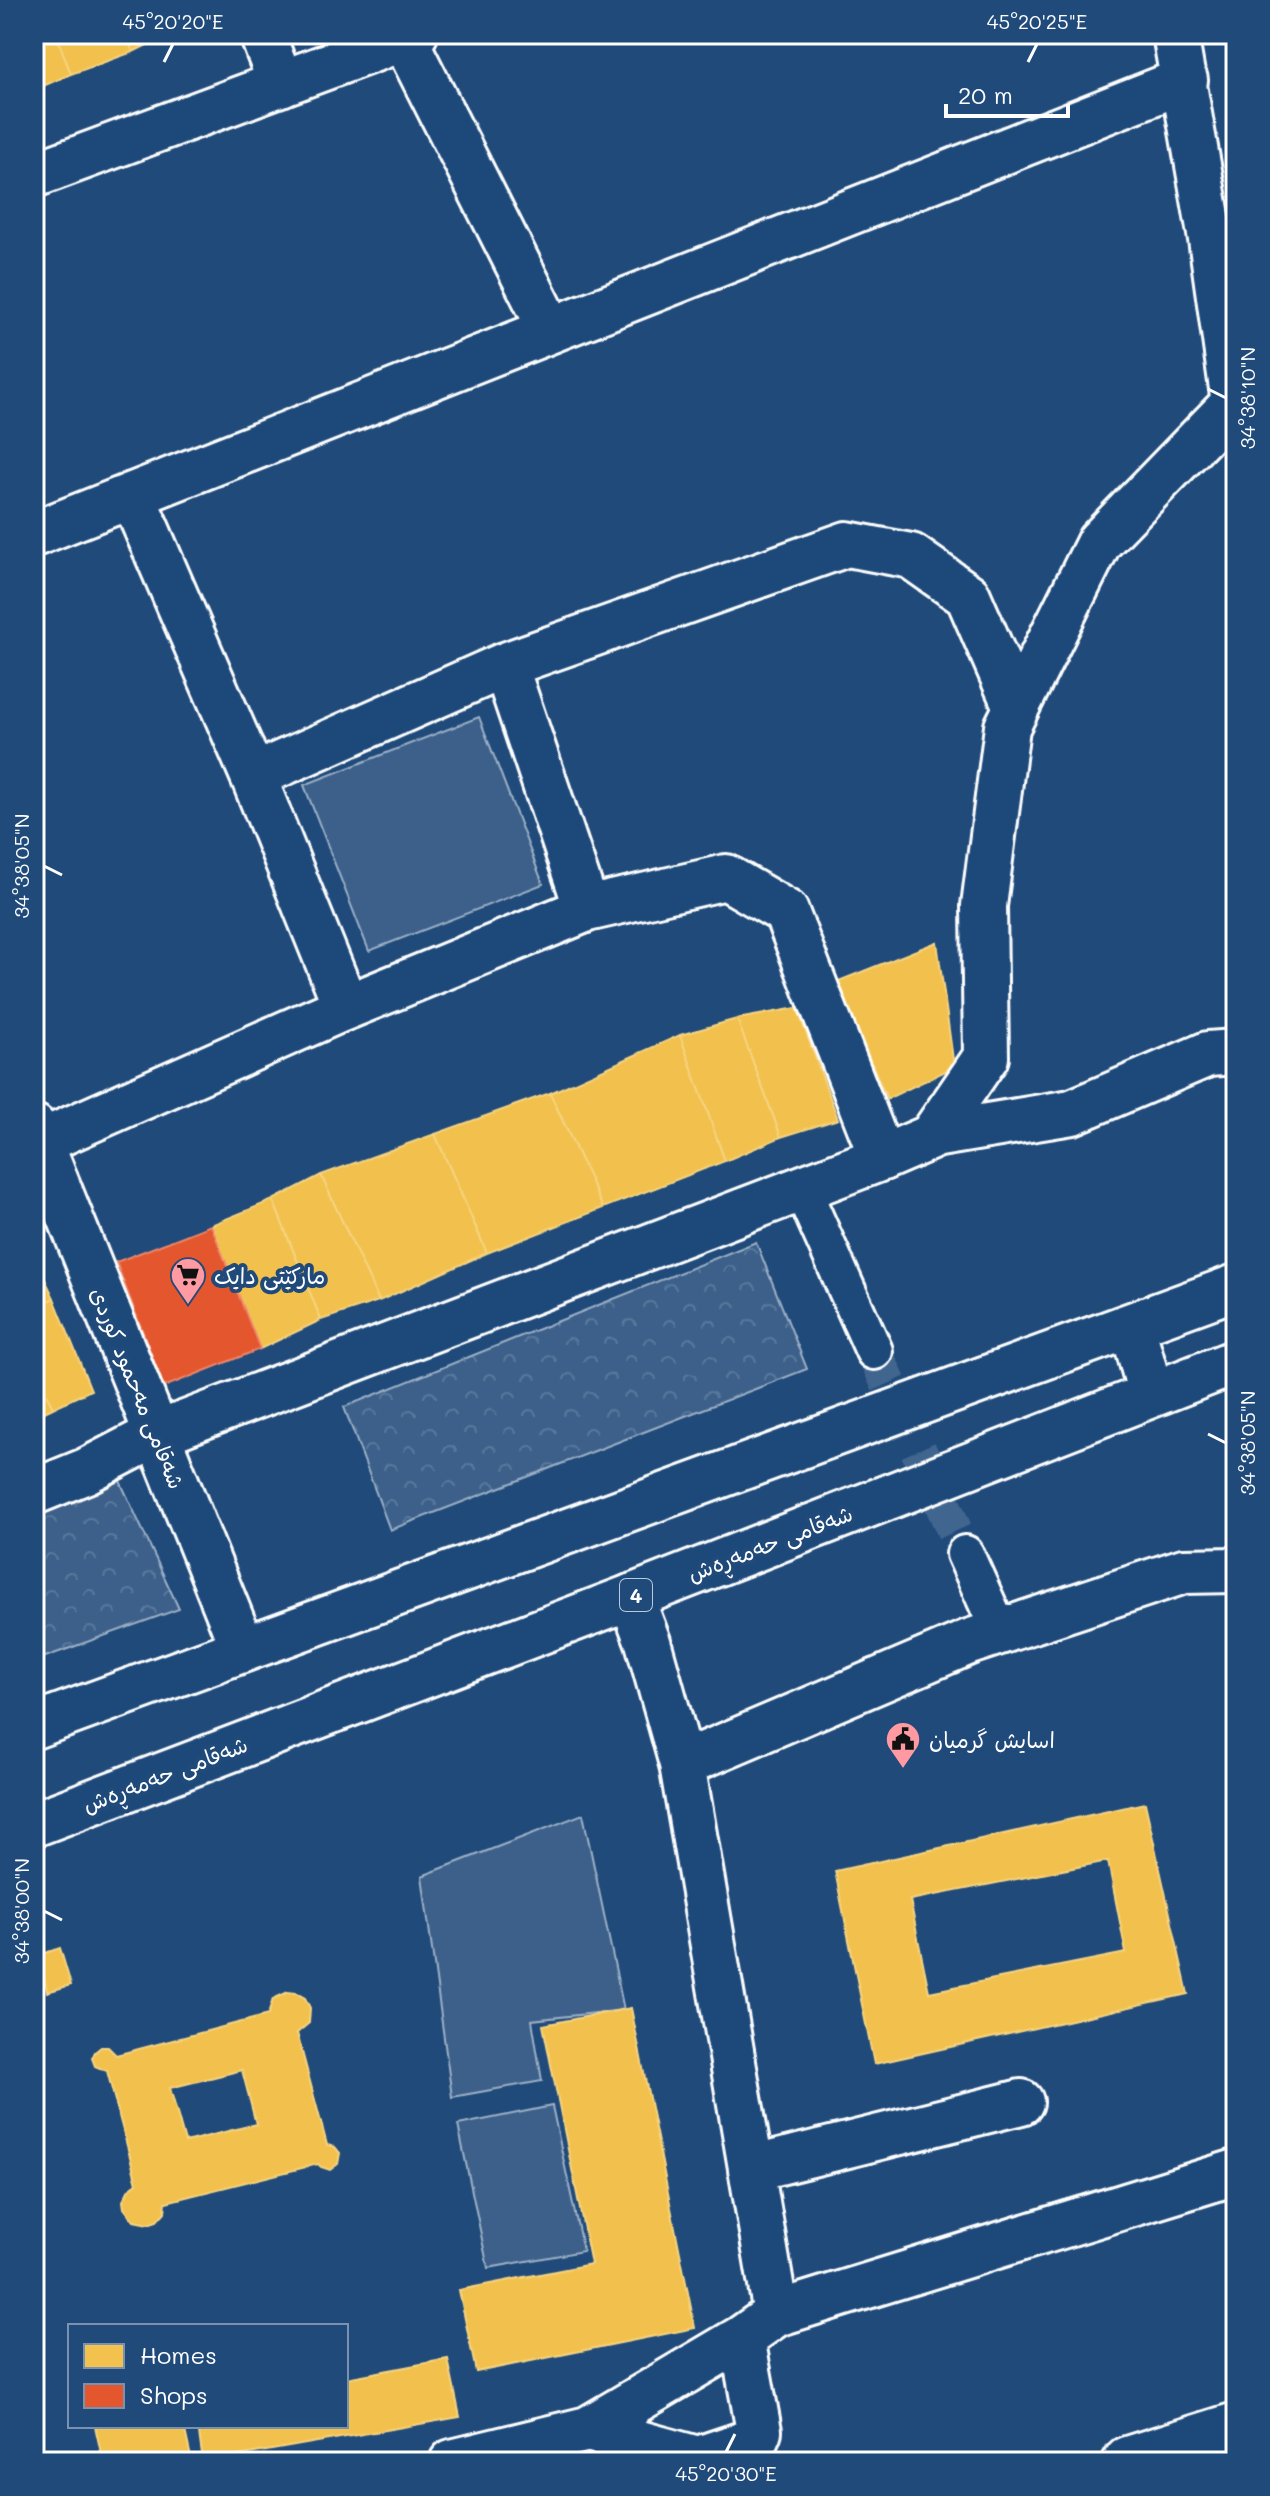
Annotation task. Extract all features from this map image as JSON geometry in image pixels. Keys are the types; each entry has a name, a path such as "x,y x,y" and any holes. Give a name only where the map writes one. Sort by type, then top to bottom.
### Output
{"main road":[{"path":"262,34 281,84"},
{"path":"933,1135 986,1057 984,906 1007,727 1099,542 1235,410 1185,80 1175,34"},
{"path":"34,175 410,36 551,330"},
{"path":"34,534 1185,80"},
{"path":"132,495 253,776 346,1007"},
{"path":"253,776 505,665 847,544 911,556 968,596 1016,707"},
{"path":"505,665 587,909"},
{"path":"36,1138 587,909 726,877 786,912 882,1158"},
{"path":"34,1492 86,1471 157,1434 802,1189 933,1135 1072,1112 1208,1054 1236,1052"},
{"name":"شەقامی مەحمود کوردی","path":"36,1138 243,1649"},
{"path":"34,1726 1236,1287"},
{"path":"1132,1326 1151,1394"},
{"name":"شەقامی حەمەڕەش","path":"34,1824 1236,1362"},
{"path":"682,1764 1000,1632 1184,1571 1236,1570"},
{"path":"588,2429 698,2461 755,2440 759,2431 759,2326 751,2169 682,1764 648,1642 631,1597"},
{"path":"751,2169 1021,2102"},
{"path":"452,2462 588,2429 759,2326 1236,2172"},
{"path":"1125,2462 1236,2425"}],"street":[{"path":"802,1189 874,1351"},
{"path":"965,1554 1000,1632"}],"green space":[{"path":"479,717 543,884 369,951 304,785"},
{"path":"756,1242 807,1369 390,1530 344,1407"},
{"path":"120,1481 179,1609 34,1661 34,1518"},
{"path":"583,1814 624,2010 532,2020 542,2081 452,2097 422,1876"},
{"path":"552,2106 583,2251 488,2268 458,2125"}],"building: Homes":[{"path":"34,34 56,34 71,74 34,90"},
{"path":"56,34 126,34 133,52 71,74"},
{"path":"126,34 169,34 133,52"},
{"path":"937,942 954,1067 887,1099 836,982"},
{"path":"797,1008 838,1119 781,1137 737,1019"},
{"path":"737,1019 781,1137 725,1161 680,1035"},
{"path":"680,1035 725,1161 603,1208 550,1093"},
{"path":"550,1093 603,1208 487,1253 435,1134"},
{"path":"435,1134 487,1253 379,1301 321,1175"},
{"path":"321,1175 379,1301 321,1320 273,1200"},
{"path":"273,1200 321,1320 260,1349 211,1225"},
{"path":"34,1256 54,1298 34,1308"},
{"path":"54,1298 91,1390 53,1408 34,1368 34,1308"},
{"path":"34,1368 53,1408 34,1417"},
{"path":"1145,1803 1188,1994 874,2064 835,1871","holes":["1108,1861 1126,1953 929,1992 910,1900"]},
{"path":"60,1948 71,1985 47,1992 39,1955"},
{"path":"288,1992 296,1993 305,1998 310,2008 309,2023 297,2033 327,2145 335,2147 340,2153 338,2164 330,2170 318,2164 166,2202 165,2212 157,2221 148,2224 134,2221 124,2208 123,2201 129,2189 137,2183 107,2071 95,2066 92,2058 95,2052 101,2047 108,2047 116,2055 268,2015 273,1999","holes":["242,2070 256,2124 185,2142 170,2088"]},
{"path":"631,2008 695,2328 476,2372 459,2290 591,2264 543,2025"},
{"path":"448,2359 460,2417 203,2462 198,2428 348,2428 348,2378"},
{"path":"95,2428 184,2428 192,2462 103,2462"}],"building: Shops":[{"name":"مارکێتی دایک","path":"211,1225 260,1349 164,1387 116,1262"}],"tunnel":[{"path":"874,1351 965,1554"}],"place":[{"name":"مارکێتی دایک","path":"188,1306"},
{"name":"اسايش گرميان","path":"903,1770"}]}
